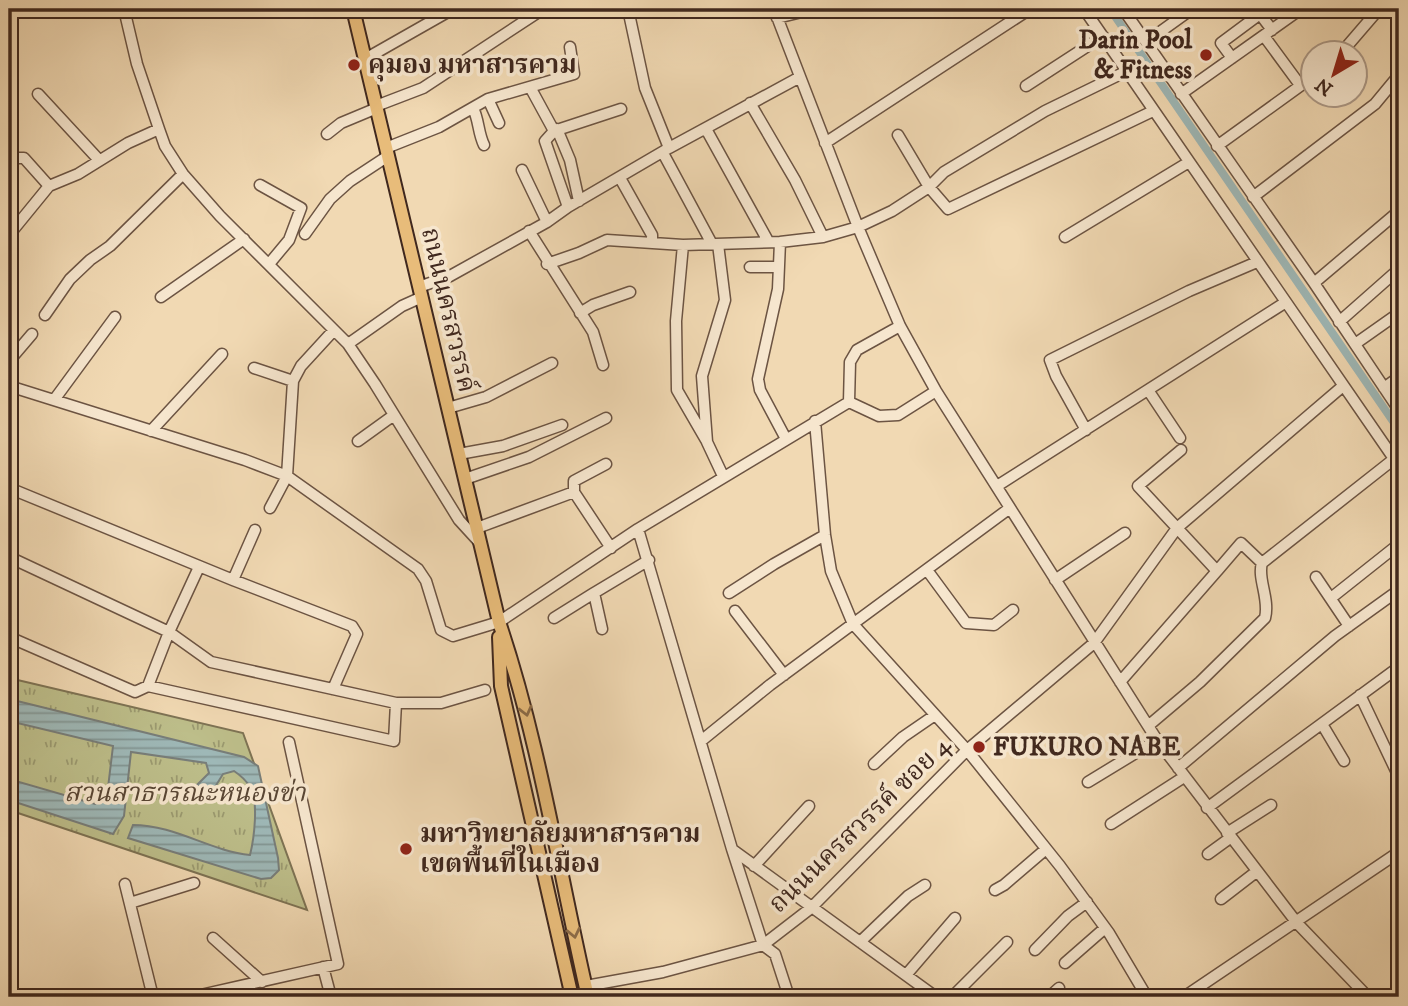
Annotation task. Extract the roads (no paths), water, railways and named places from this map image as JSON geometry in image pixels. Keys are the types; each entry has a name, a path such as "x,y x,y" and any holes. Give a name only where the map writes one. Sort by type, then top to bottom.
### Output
{"main road":[{"name":"ถนนนครสวรรค์","path":"353,9 499,622 516,673 538,760 587,992"},
{"name":"ถนนนครสวรรค์","path":"499,622 500,676 572,997"},
{"path":"500,676 516,673"}],"street":[{"path":"124,9 137,64 165,146 183,174 348,344 459,520 480,543"},
{"path":"365,59 453,9"},
{"path":"327,134 341,123 423,88 543,9"},
{"path":"628,9 645,88 666,151 715,244 725,300 702,376 707,442"},
{"path":"814,9 776,13 858,227 900,326 936,391 1157,740 1297,923 1368,997"},
{"path":"825,143 1030,9"},
{"path":"1084,9 1397,463 1262,563 1260,570 1266,606 1265,618 1200,682 1149,726"},
{"path":"1123,9 1399,410"},
{"path":"1146,42 1192,9"},
{"path":"1181,94 1301,9"},
{"path":"1354,38 1380,9"},
{"path":"1217,146 1300,85 1268,33 1261,14 1221,43 1232,58"},
{"path":"1026,86 1103,36"},
{"path":"305,234 330,199 387,152 488,99 574,74 570,47"},
{"path":"547,264 607,240 683,246 780,242 823,237 858,227 892,211 929,187 944,172 1045,111 1126,71"},
{"path":"1253,197 1375,104 1399,75"},
{"path":"348,344 421,292 800,77"},
{"path":"530,87 556,130 570,160 579,201"},
{"path":"38,94 99,160"},
{"path":"488,99 499,123"},
{"path":"750,103 795,180 823,237"},
{"path":"473,108 479,121 479,136 484,145"},
{"path":"568,207 545,141 556,130 621,108"},
{"path":"898,135 929,187 948,209 1153,111"},
{"path":"9,235 49,186 78,174 159,129"},
{"path":"706,129 768,241"},
{"path":"9,159 24,158 49,186"},
{"path":"1065,237 1189,162"},
{"path":"522,170 547,222"},
{"path":"45,315 70,279 110,246 183,174"},
{"path":"620,178 652,235 652,243"},
{"path":"260,185 301,208 289,240 269,264"},
{"path":"1314,283 1399,211"},
{"path":"528,231 593,332 603,365"},
{"path":"161,297 244,239"},
{"path":"780,242 778,289 758,379 760,390 786,439"},
{"path":"683,246 676,321 677,390 723,476"},
{"path":"1086,430 1050,360 1189,291 1257,262"},
{"path":"750,267 779,267"},
{"path":"1339,322 1399,269"},
{"path":"580,313 593,305 630,292"},
{"path":"997,486 1286,302"},
{"path":"1355,344 1399,313"},
{"path":"54,400 116,317"},
{"path":"849,402 850,362 857,349 900,326"},
{"path":"271,508 287,476 293,381 301,366 334,330"},
{"path":"9,361 32,334"},
{"path":"151,430 222,354"},
{"path":"448,408 486,397 552,363"},
{"path":"254,368 293,381"},
{"path":"1384,388 1399,377"},
{"path":"9,386 287,476 418,569 426,580 441,630 453,636 499,622 638,529 849,402"},
{"name":"ถนนนครสวรรค์ ซอย 4","path":"587,992 763,945 811,908 967,750 1094,643 1177,527 1343,386"},
{"path":"1148,390 1180,438"},
{"path":"849,402 879,416 898,415 936,391"},
{"path":"358,442 394,415"},
{"path":"465,479 529,457 606,418"},
{"path":"815,421 825,535 831,571 853,624 967,750 1046,849 1105,928 1147,997"},
{"path":"459,454 503,446 562,425"},
{"path":"1181,450 1138,486 1217,572"},
{"path":"606,464 574,481 574,492 611,548"},
{"path":"9,488 352,626 357,634 333,689"},
{"path":"477,528 574,492"},
{"path":"701,741 784,675 1010,508"},
{"path":"638,529 732,849 763,945 775,954 789,997"},
{"path":"233,580 255,530"},
{"path":"1055,580 1125,533"},
{"path":"729,593 825,535"},
{"path":"1120,682 1241,543 1262,563"},
{"path":"1331,598 1399,544"},
{"path":"9,557 169,632 211,662 396,703 441,703 485,690"},
{"path":"554,618 649,560"},
{"path":"148,686 199,566"},
{"path":"927,570 966,623 993,625 1013,610"},
{"path":"1316,577 1349,626"},
{"path":"1111,824 1181,773 1292,671 1399,590"},
{"path":"594,593 602,629"},
{"path":"735,611 784,675"},
{"path":"9,636 135,692 148,686 394,741 396,703"},
{"path":"1207,808 1399,667"},
{"path":"1360,695 1399,777"},
{"path":"874,764 903,737 935,715"},
{"path":"1322,724 1344,761"},
{"path":"1088,782 1157,740"},
{"path":"192,997 338,964 289,742"},
{"path":"1208,854 1271,805"},
{"path":"754,866 809,806"},
{"path":"732,849 936,997"},
{"path":"995,890 1046,849"},
{"path":"1184,997 1398,858"},
{"path":"1221,899 1256,872"},
{"path":"130,904 194,883"},
{"path":"125,884 153,997"},
{"path":"860,942 908,897 925,885"},
{"path":"1035,950 1068,916 1087,902"},
{"path":"906,975 955,918"},
{"path":"1065,963 1105,928"},
{"path":"213,938 262,982"},
{"path":"952,997 1007,942"},
{"path":"323,967 331,997"},
{"path":"1201,987 1208,997"},
{"path":"1049,997 1059,988"}],"water":[{"path":"9,699 244,757 258,766 279,870 271,878 261,879 128,838 133,825 148,826 178,833 235,853 250,855 255,810 253,793 243,778 234,771 223,774 210,795 197,785 209,773 206,763 131,752 124,816 113,834 9,800 9,779 95,804 107,796 113,746 9,721"}],"waterway":[{"path":"1110,9 1399,430"}],"place":[{"name":"Darin Pool & Fitness","path":"1206,55"},
{"name":"คุมอง มหาสารคาม","path":"354,65"},
{"name":"FUKURO NABE","path":"979,747"},
{"name":"มหาวิทยาลัยมหาสารคาม เขตพื้นที่ในเมือง","path":"406,849"}],"park label":[{"name":"สวนสาธารณะหนองข่า","path":"185,793"}]}
